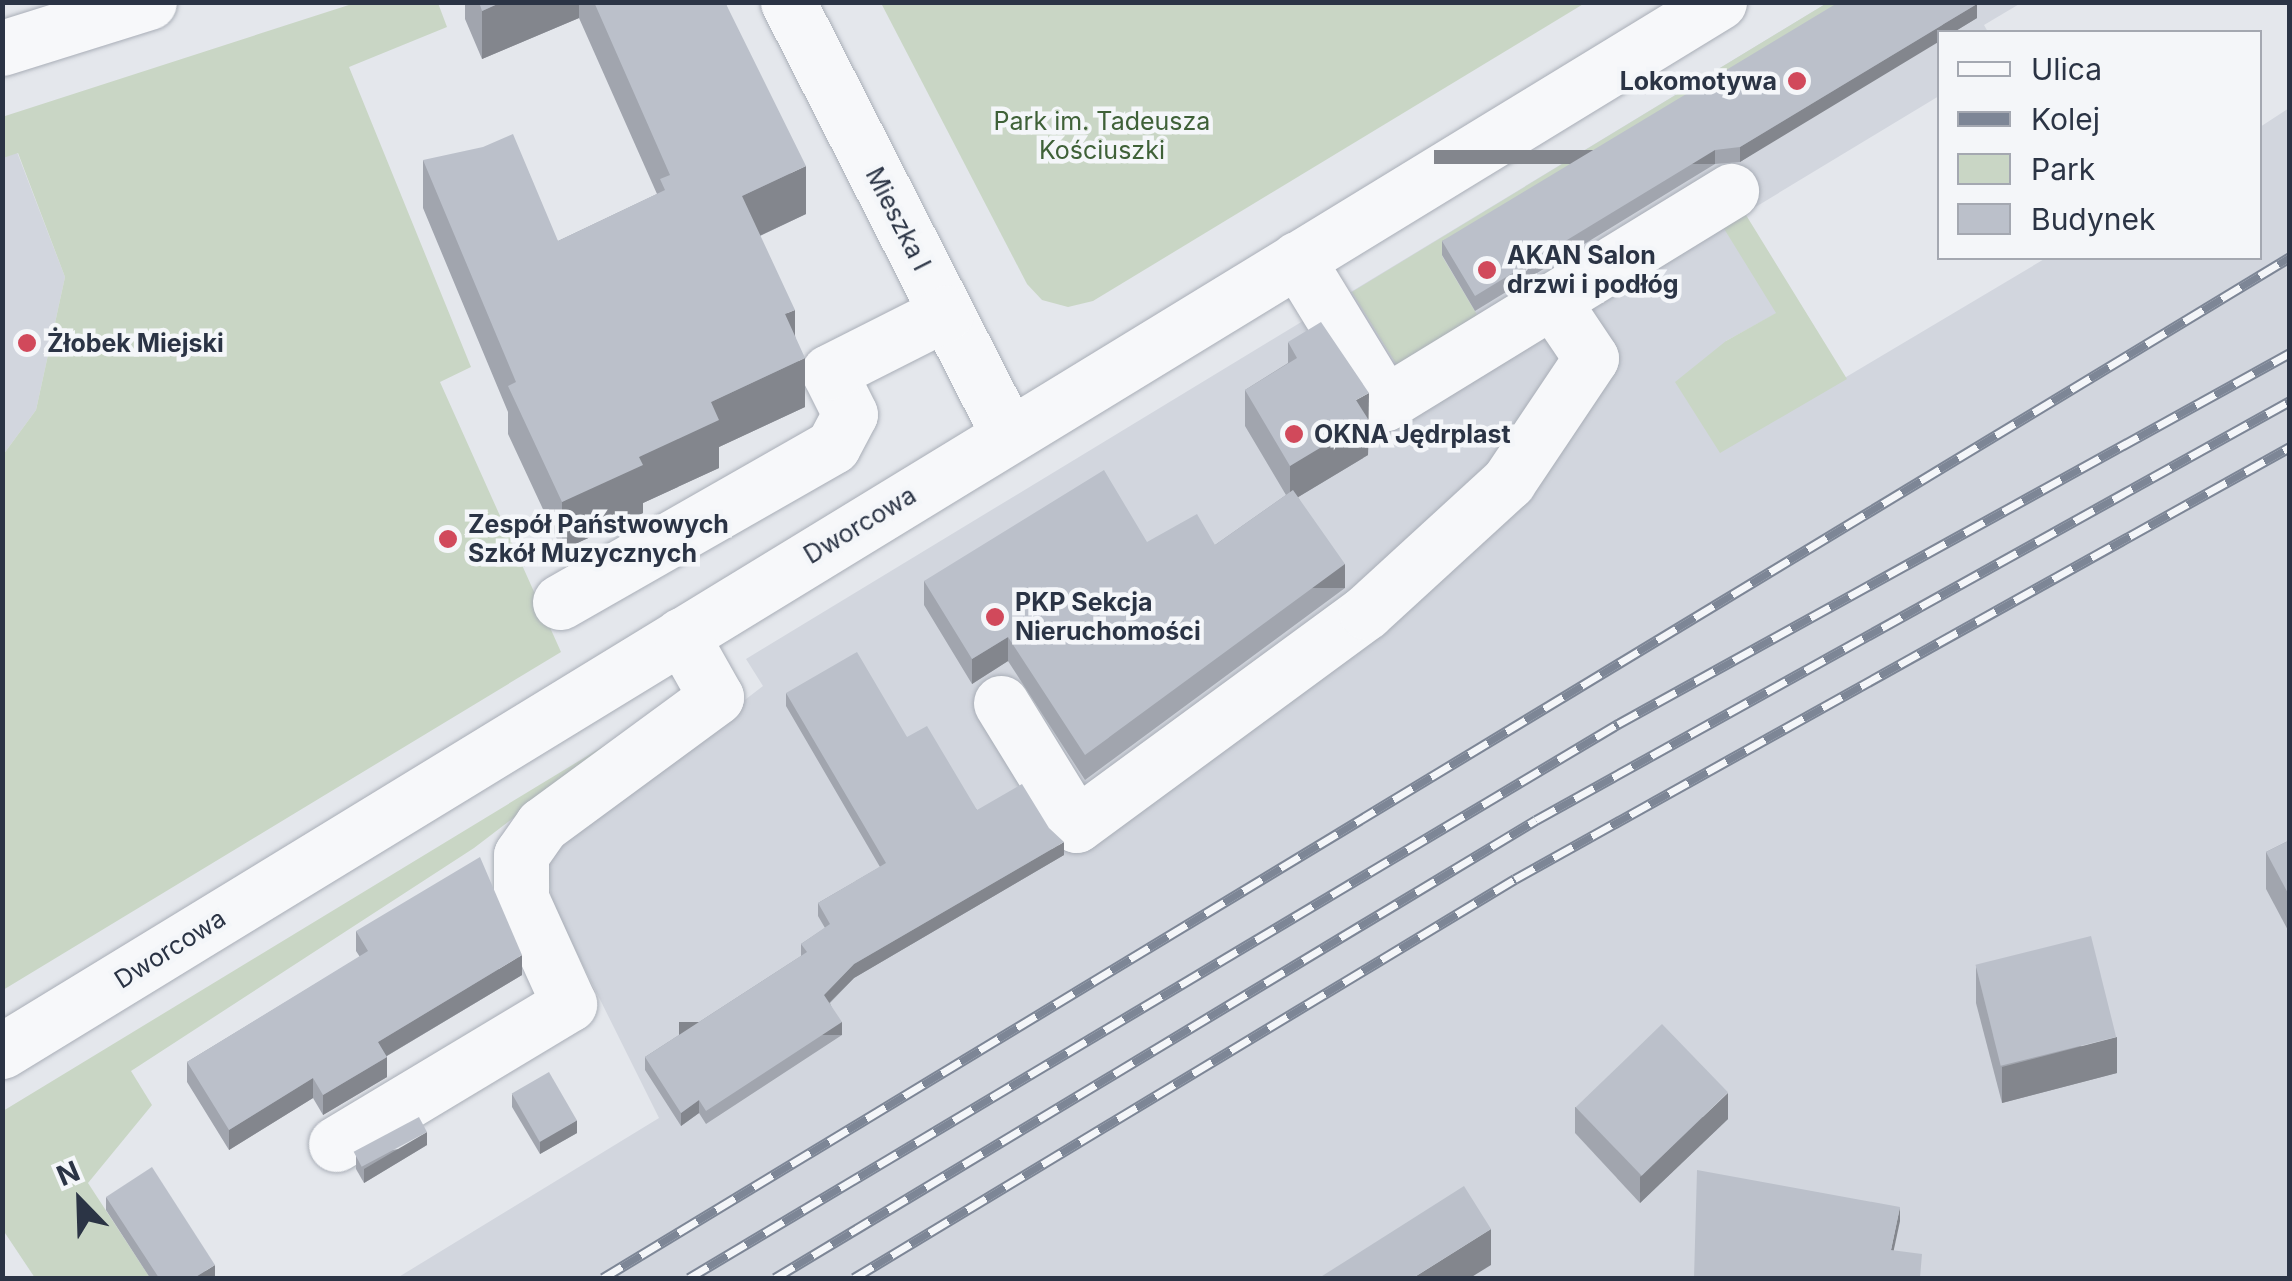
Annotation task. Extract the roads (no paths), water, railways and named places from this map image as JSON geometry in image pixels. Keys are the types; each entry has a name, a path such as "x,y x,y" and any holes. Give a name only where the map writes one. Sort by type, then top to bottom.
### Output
{"street":[{"path":"2,48 149,2"},
{"name":"Mieszka I","path":"788,2 1008,434"},
{"name":"Dworcowa","path":"2,1051 1719,2"},
{"path":"1297,259 1386,402 1731,191"},
{"path":"1001,703 1076,825 1366,612 1508,482 1591,358 1552,300"},
{"path":"560,602 832,446 850,414 829,372 946,313"},
{"path":"336,1144 569,1004 521,898 521,855 542,826 716,698 681,635"}],"railway":[{"path":"603,1278 2290,257"},
{"path":"689,1278 1618,724 2290,353"},
{"path":"775,1278 1536,820 2290,401"},
{"path":"854,1278 1515,879 2290,447"}],"place":[{"name":"Lokomotywa","path":"1797,81"},
{"name":"AKAN Salon drzwi i podłóg","path":"1487,270"},
{"name":"Żłobek Miejski","path":"27,343"},
{"name":"OKNA Jędrplast","path":"1294,434"},
{"name":"Zespół Państwowych Szkół Muzycznych","path":"448,539"},
{"name":"PKP Sekcja Nieruchomości","path":"995,617"}],"park label":[{"name":"Park im. Tadeusza Kościuszki","path":"1102,136"}]}
